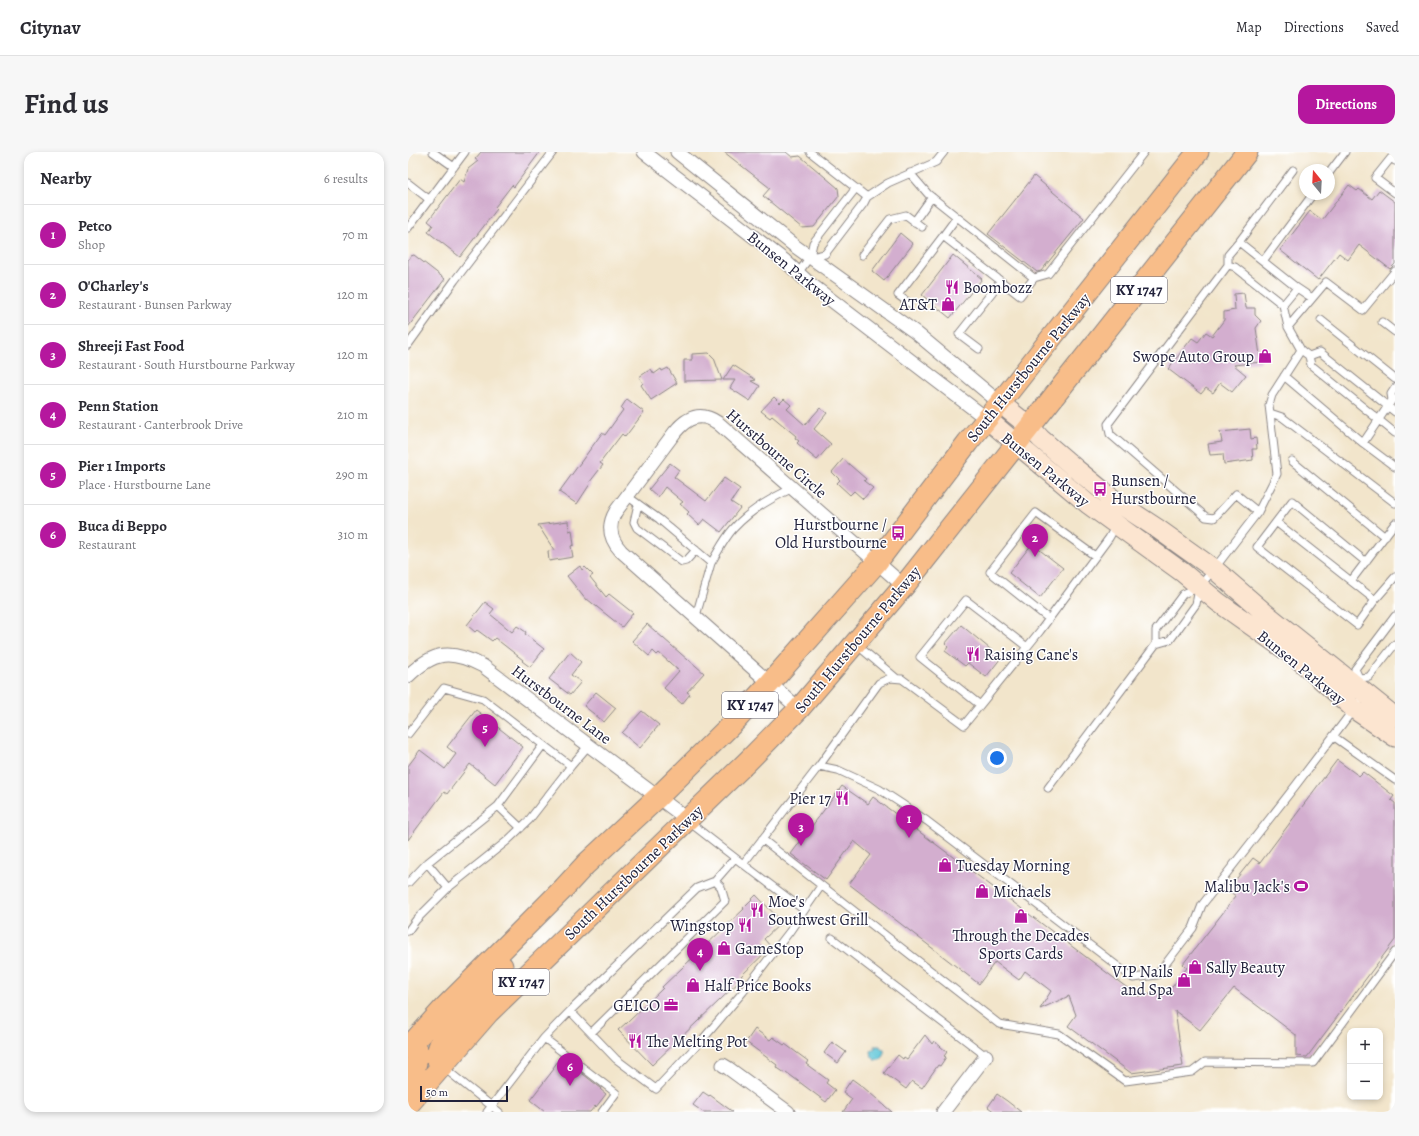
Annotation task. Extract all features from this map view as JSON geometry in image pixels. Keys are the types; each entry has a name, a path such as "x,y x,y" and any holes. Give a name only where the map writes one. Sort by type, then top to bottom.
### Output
{"main road":[{"name":"South Hurstbourne Parkway","path":"410,1043 586,864 658,797 737,719 770,684 877,562 968,442 1198,152"},
{"name":"South Hurstbourne Parkway","path":"408,1105 488,1013 686,819 747,762 799,709 904,586 1247,152"},
{"path":"441,1066 437,1058 437,1053 441,1042 562,890"},
{"path":"408,1083 418,1054 416,1045 410,1043"}],"street":[{"name":"Bunsen Parkway","path":"644,152 785,261 809,283 987,419 1082,499 1117,524 1218,602 1297,658 1354,709 1395,737"},
{"name":"Bunsen Parkway","path":"677,152 810,257 915,332 1030,427 1041,439 1114,500 1214,569 1265,613 1360,685 1395,717"},
{"name":"Hurstbourne Circle","path":"799,709 621,551 615,544 611,535 610,525 613,516 682,423 691,418 700,416 712,419 718,423 904,586"},
{"name":"Hurstbourne Lane","path":"408,676 420,665 432,658 444,655 456,655 467,658 482,666 686,819"},
{"path":"943,1112 986,1056"},
{"path":"723,1065 788,1112"}],"lane":[{"path":"433,152 454,167"},
{"path":"409,225 430,200 465,152"},
{"path":"408,345 553,152"},
{"path":"810,152 867,197"},
{"path":"810,257 825,254 867,197 888,183 936,162 944,152"},
{"path":"943,236 1020,296 1034,278 1048,274 1144,152"},
{"path":"1335,165 1345,152"},
{"path":"1395,161 1391,158 1375,178 1395,193"},
{"path":"1258,512 1236,494 1214,518 1206,517 1110,434 1108,424 1228,265 1228,255 1293,170"},
{"path":"910,174 932,197 1034,278"},
{"path":"408,183 430,200"},
{"path":"798,273 810,257 813,242 856,188"},
{"path":"914,222 932,197"},
{"path":"1263,261 1309,200"},
{"path":"862,255 890,219 906,215 922,227"},
{"path":"909,303 898,294 957,217"},
{"path":"1239,242 1312,298"},
{"path":"1228,265 1235,267 1283,305 1288,327 1301,350 1309,356 1311,365 1395,433"},
{"path":"1288,327 1326,282 1363,310 1395,271"},
{"path":"979,349 959,334 1001,282"},
{"path":"1283,305 1297,288"},
{"path":"1321,320 1395,379"},
{"path":"1382,322 1395,332"},
{"path":"1048,788 1156,644 1156,630 1169,612 1183,594 1199,587 1258,512 1277,474 1269,405 1272,394 1301,350"},
{"path":"1309,356 1320,352 1392,402"},
{"path":"1284,376 1395,468"},
{"path":"1395,388 1391,394 1395,412"},
{"path":"1363,443 1392,402"},
{"path":"1270,413 1282,417 1395,503"},
{"path":"1292,461 1385,537"},
{"path":"696,616 711,563 725,540 737,525 771,498 793,488"},
{"path":"627,496 659,519 711,563"},
{"path":"1366,562 1292,501 1257,547 1357,625 1375,600 1395,577"},
{"path":"638,504 634,522 637,528 682,562 686,561 696,550"},
{"path":"1049,619 990,572 1036,513 1096,556"},
{"path":"1276,522 1375,600"},
{"path":"1351,581 1395,523"},
{"path":"742,864 819,766 879,683 890,678 902,679 964,725 1049,619 1109,538 1117,524"},
{"path":"1156,644 1170,640 1196,604 1199,587"},
{"path":"980,705 920,657 966,600 1027,647"},
{"path":"819,766 838,770 890,796 943,834 1133,978 1157,975 1193,928 1202,905 1354,709 1360,685 1355,669 1395,616"},
{"path":"855,644 896,679"},
{"path":"1360,685 1369,677 1395,644"},
{"path":"408,734 444,688 483,699 571,766"},
{"path":"1333,736 1395,780"},
{"path":"408,884 427,863 498,806 543,745"},
{"path":"408,931 416,920 448,888 507,841 529,820 589,745"},
{"path":"498,806 521,828"},
{"path":"686,819 742,864 804,910"},
{"path":"762,839 999,1024 1059,1034 1125,1081 1192,1072 1205,1062 1313,1062 1395,952"},
{"path":"489,1109 544,1038 697,888 715,881 735,858"},
{"path":"427,863 448,888"},
{"path":"591,1033 725,901 721,887 715,881"},
{"path":"570,1012 616,1059 656,1089 703,1039 743,992 790,931 821,886"},
{"path":"832,938 986,1056"},
{"path":"544,1038 616,1093 602,1112"},
{"path":"441,1066 489,1109 499,1112"}],"water":[{"path":"875,1046 880,1046 884,1050 884,1056 880,1060 875,1060 872,1057 871,1051 875,1048"}],"building":[{"path":"481,152 540,152 514,187 512,185 495,207 497,209 460,257 428,232 433,225 428,221 460,179 464,182 468,169 478,161 475,159"},
{"path":"724,152 786,152 792,157 800,156 838,188 839,196 814,227 802,228 763,196 770,188"},
{"path":"1034,176 1084,218 1041,271 1037,272 988,234"},
{"path":"1349,185 1357,191 1359,189 1372,199 1379,190 1395,202 1395,264 1390,269 1359,245 1348,260 1339,253 1318,280 1280,250 1310,211 1322,220"},
{"path":"900,233 913,244 884,281 872,271"},
{"path":"414,255 445,279 408,327 408,260"},
{"name":"Boombozz","path":"953,255 982,279 950,318 922,295"},
{"path":"1244,293 1246,308 1255,308 1255,315 1261,321 1256,328 1261,362 1234,365 1246,375 1232,392 1220,383 1213,393 1206,388 1201,394 1168,369 1192,338 1198,342 1206,332 1212,336 1224,320 1224,312 1235,310 1234,294"},
{"path":"709,353 714,358 722,380 684,381 684,360 692,360 692,354"},
{"path":"733,365 756,380 751,381 760,386 750,401 730,388 735,380 723,380"},
{"path":"668,368 677,383 651,400 641,385 643,383 639,377 651,369 654,374 661,369 662,371"},
{"path":"774,397 780,403 784,399 791,405 787,409 805,425 820,408 827,413 814,429 831,444 817,460 797,443 799,441 795,438 796,436 772,416 770,418 761,411"},
{"path":"627,399 644,412 625,437 622,434 600,463 603,465 589,483 590,484 577,504 559,492 602,433 605,435 623,410 621,408"},
{"path":"1250,429 1251,439 1256,438 1257,449 1252,449 1253,460 1224,464 1223,454 1210,455 1208,444 1222,442 1220,432"},
{"path":"843,459 866,479 864,481 873,488 863,499 854,491 850,495 837,483 840,480 832,472"},
{"path":"670,463 679,470 674,477 706,501 724,478 740,489 731,502 740,508 721,532 704,519 699,525 687,514 689,512 680,504 683,502 665,487 658,497 649,489"},
{"path":"568,521 569,531 572,530 574,545 571,546 573,557 549,561 548,551 554,550 538,525"},
{"path":"1032,544 1063,568 1040,598 1009,573"},
{"path":"580,566 582,570 585,567 593,575 590,577 606,597 609,594 633,613 622,627 587,599 586,600 567,576"},
{"path":"485,602 494,609 490,614 512,632 517,626 526,632 525,634 544,649 530,667 495,638 492,641 477,630 475,632 467,625"},
{"path":"647,624 704,673 687,692 690,694 682,704 664,688 679,671 659,653 657,655 653,651 649,656 632,641"},
{"name":"Raising Cane's","path":"961,625 1001,658 986,677 968,663 965,666 945,651 948,647 945,644"},
{"path":"570,652 581,662 571,675 581,682 570,695 549,679"},
{"path":"596,692 616,708 604,722 584,706"},
{"path":"476,710 523,747 495,784 470,764 447,794 444,792 408,840 408,766 420,750 445,769 456,754 447,747"},
{"path":"642,711 659,725 640,748 622,733"},
{"path":"1337,760 1359,776 1363,772 1394,796 1391,800 1395,803 1395,940 1307,1057 1296,1056 1296,1035 1234,988 1200,1030 1175,1011 1183,1066 1131,1073 1068,1026 1076,1015 1069,996 1040,1009 1051,991 1025,971 1019,980 995,962 979,984 849,884 871,855 854,841 826,880 791,854 842,786 868,804 873,797 1138,996 1169,991 1187,968 1183,964 1236,896 1230,892 1229,888 1253,858 1260,863"},
{"path":"756,895 782,922 764,939 771,947 741,976 743,978 652,1065 618,1030 626,1024 663,988 662,987 744,909 743,908"},
{"path":"755,1029 770,1040 773,1037 784,1045 785,1044 808,1061 806,1064 828,1080 826,1083 835,1090 826,1102 786,1072 785,1073 776,1067 777,1065 746,1042"},
{"path":"925,1035 932,1044 934,1041 947,1052 944,1056 946,1057 940,1066 938,1065 922,1088 912,1081 906,1089 884,1073 898,1055 903,1059 904,1057 907,1059"},
{"path":"832,1042 846,1052 838,1063 824,1053"},
{"path":"562,1058 601,1088 600,1089 606,1094 590,1112 545,1112 530,1100 554,1069 553,1068 558,1061 560,1062"},
{"path":"852,1079 892,1112 843,1112 852,1099 843,1092"},
{"path":"703,1092 709,1096 710,1095 733,1112 703,1112 693,1105"},
{"path":"997,1094 1021,1112 995,1112 988,1107"}],"place":[{"name":"Boombozz","path":"952,287"},
{"name":"AT&T","path":"948,304"},
{"name":"Swope Auto Group","path":"1265,356"},
{"name":"Bunsen / Hurstbourne","path":"1100,489"},
{"name":"Hurstbourne / Old Hurstbourne","path":"898,533"},
{"name":"O'Charley's","path":"1035,557"},
{"name":"Raising Cane's","path":"973,654"},
{"name":"Pier 1 Imports","path":"485,747"},
{"name":"Pier 17","path":"842,798"},
{"name":"Petco","path":"909,838"},
{"name":"Shreeji Fast Food","path":"801,846"},
{"name":"Tuesday Morning","path":"945,865"},
{"name":"Malibu Jack's","path":"1301,886"},
{"name":"Michaels","path":"982,891"},
{"name":"Moe's Southwest Grill","path":"757,910"},
{"name":"Through the Decades Sports Cards","path":"1021,916"},
{"name":"Wingstop","path":"745,925"},
{"name":"GameStop","path":"724,948"},
{"name":"Sally Beauty","path":"1195,967"},
{"name":"Penn Station","path":"700,971"},
{"name":"VIP Nails and Spa","path":"1184,980"},
{"name":"Half Price Books","path":"693,985"},
{"name":"GEICO","path":"671,1005"},
{"name":"The Melting Pot","path":"635,1041"},
{"name":"Buca di Beppo","path":"570,1086"}]}
